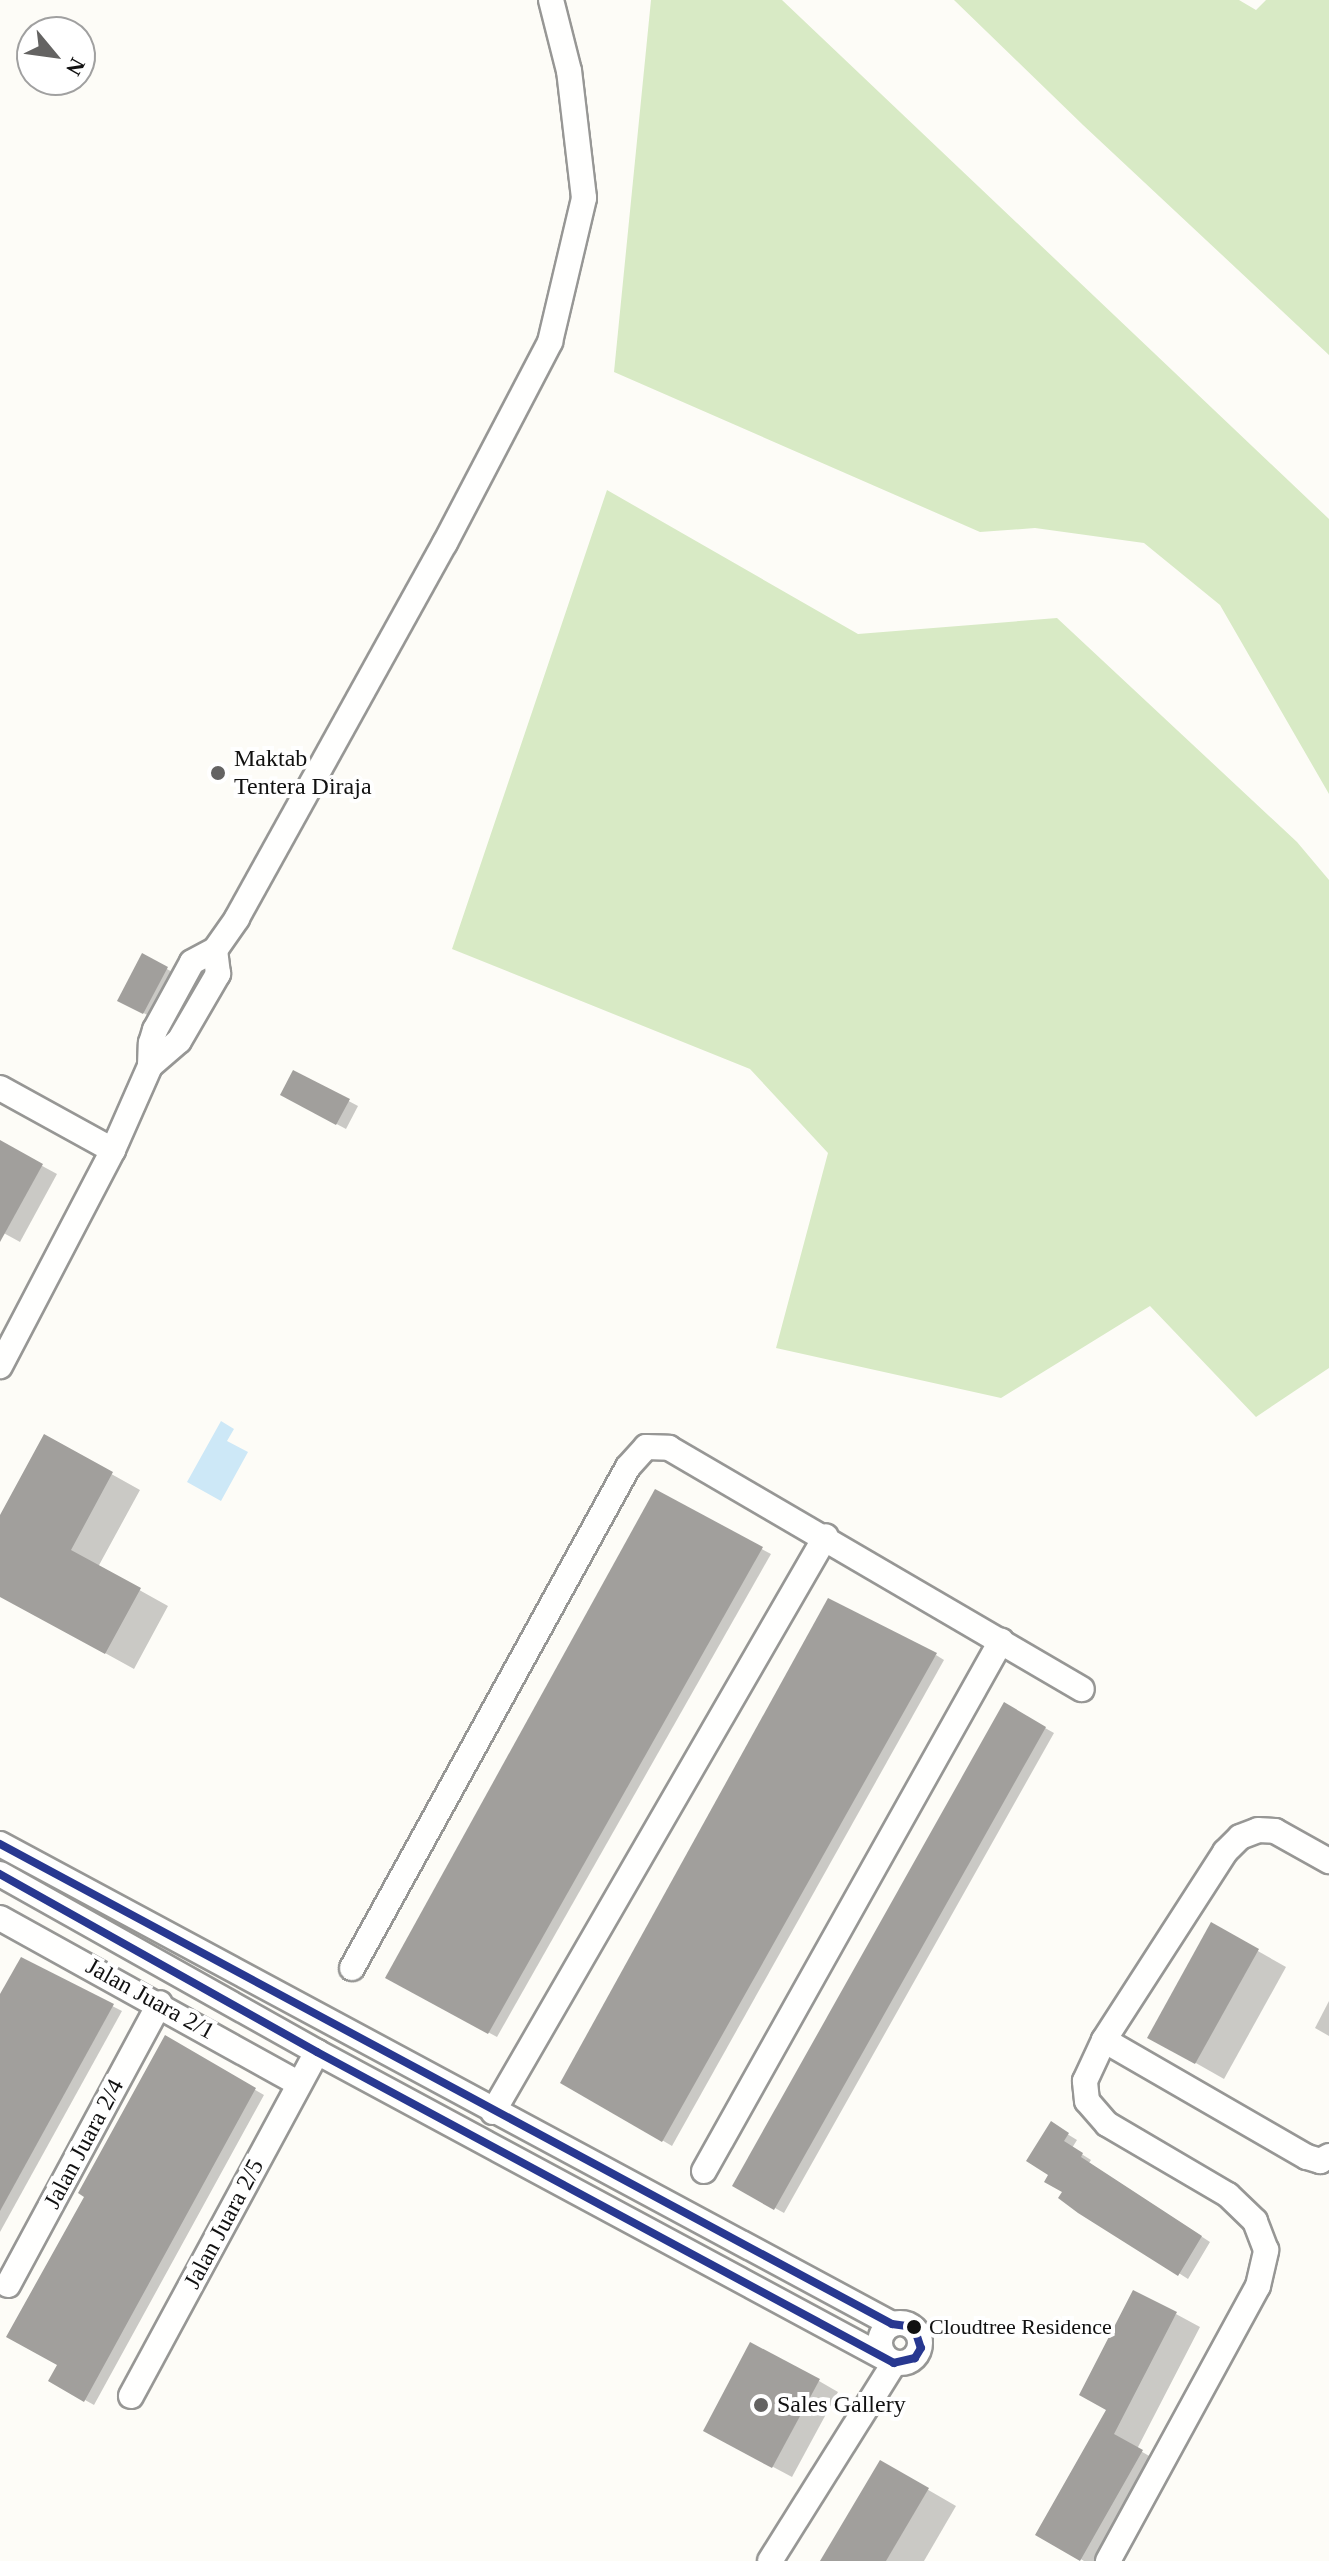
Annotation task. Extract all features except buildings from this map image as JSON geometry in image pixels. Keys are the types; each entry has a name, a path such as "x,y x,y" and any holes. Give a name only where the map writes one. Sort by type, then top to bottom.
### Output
{"street":[{"path":"4,1351 113,1150 150,1066 179,1041 218,974 215,950 237,918 437,557 550,342 584,198 569,71 551,0"},
{"path":"0,1088 113,1150"},
{"path":"352,1968 628,1467 646,1447 669,1448 826,1536 1082,1689"},
{"path":"493,2112 826,1536"},
{"path":"704,2171 1001,1641"},
{"path":"1108,2561 1258,2286 1266,2250 1255,2221 1228,2195 1129,2140 1107,2124 1087,2101 1085,2081 1104,2040 1225,1852 1240,1837 1258,1830 1275,1831 1329,1861"},
{"path":"0,1844 892,2324 904,2323 914,2327 920,2337 921,2348 915,2358 905,2363 894,2363 317,2052 0,1874"},
{"path":"3,1927 40,1867"},
{"name":"Jalan Juara 2/1","path":"3,1927 160,2003 298,2083"},
{"name":"Jalan Juara 2/4","path":"8,2285 160,2003"},
{"path":"1104,2040 1307,2157 1320,2161 1329,2156"},
{"name":"Jalan Juara 2/5","path":"131,2396 197,2279 317,2052"},
{"path":"770,2561 894,2363"}],"green space":[{"path":"651,0 782,0 1329,519 1329,794 1220,605 1144,543 1035,528 980,532 614,372"},
{"path":"954,0 1239,0 1256,10 1266,0 1329,0 1329,355 1083,125"},
{"path":"607,490 858,634 1057,618 1297,842 1329,880 1329,1368 1256,1417 1150,1306 1001,1398 776,1348 828,1153 750,1069 452,949"}],"water":[{"path":"221,1421 234,1429 227,1441 248,1452 221,1501 187,1482"}],"transit line":[{"path":"0,1844 892,2324 914,2327 921,2348 915,2358 894,2363 317,2052 0,1874"}],"place":[{"name":"Maktab Tentera Diraja","path":"218,773"},
{"name":"Cloudtree Residence","path":"914,2327"},
{"name":"Sales Gallery","path":"761,2405"}]}
